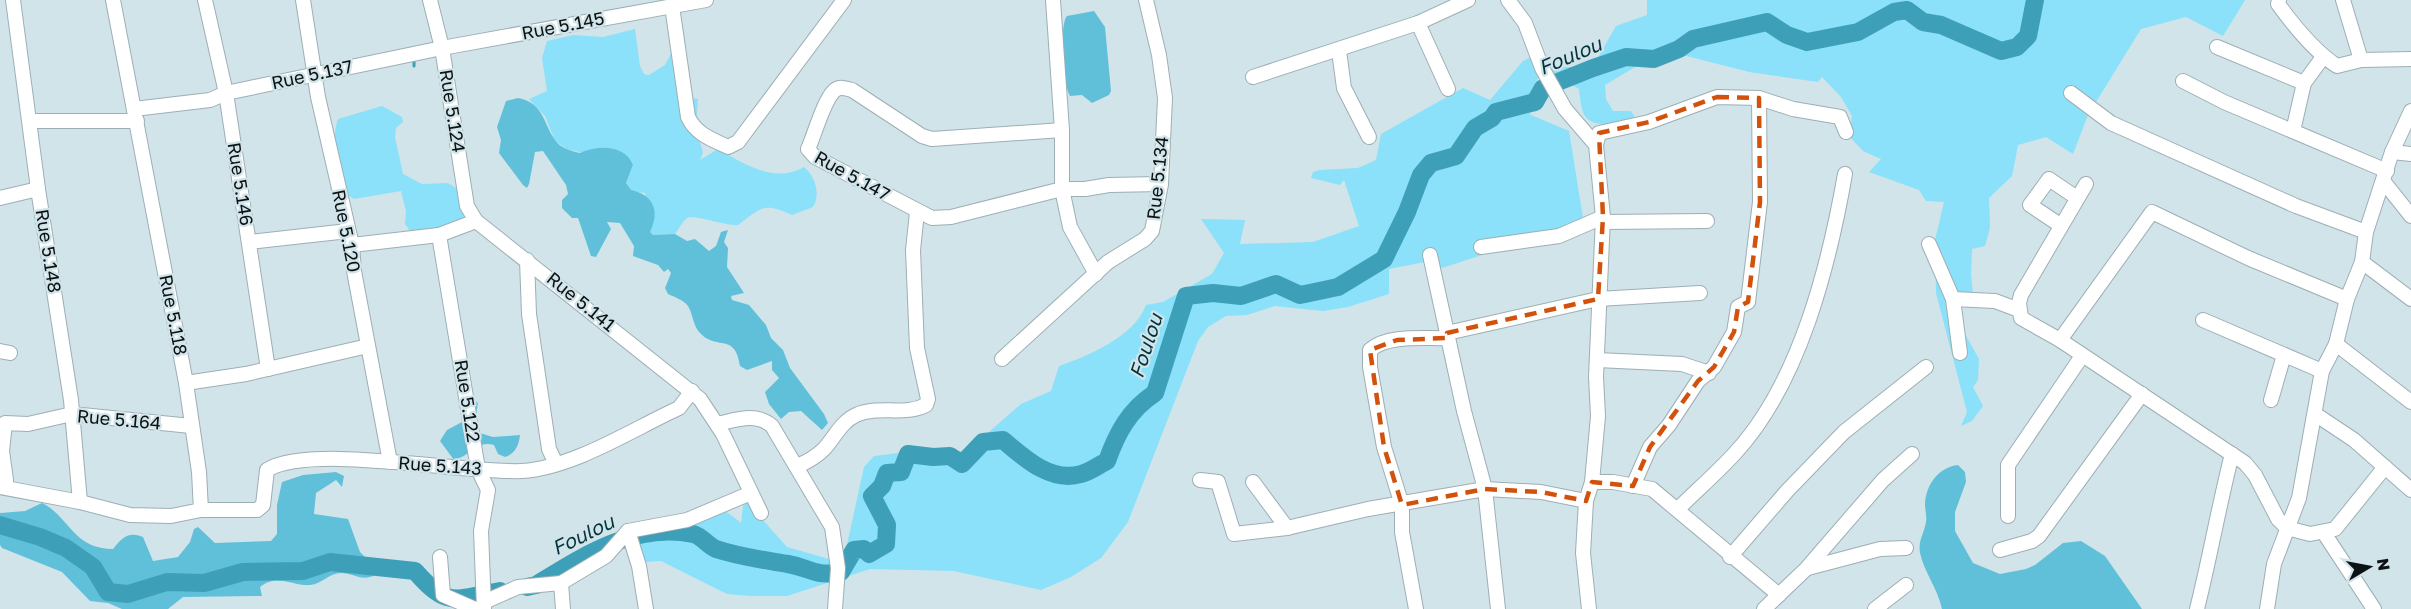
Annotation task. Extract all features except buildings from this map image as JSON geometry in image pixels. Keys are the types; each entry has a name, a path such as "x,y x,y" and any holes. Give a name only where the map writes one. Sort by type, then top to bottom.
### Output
{"street":[{"name":"Rue 5.148","path":"13,0 38,189 72,414 80,502"},
{"name":"Rue 5.118","path":"113,0 186,382 191,426 200,471 201,510"},
{"name":"Rue 5.146","path":"205,0 226,93 268,369"},
{"name":"Rue 5.120","path":"303,0 314,75 352,245 390,462"},
{"name":"Rue 5.124","path":"430,0 442,48 467,206 476,221"},
{"path":"620,0 622,15"},
{"name":"Rue 5.145","path":"491,40 701,0"},
{"path":"672,6 688,117 693,127 702,135 728,147 738,142 844,0"},
{"path":"1053,0 1062,130 1062,189 1070,228 1096,274"},
{"name":"Rue 5.134","path":"1002,359 1118,255 1144,239 1152,231 1161,184 1165,98 1159,55 1146,0"},
{"path":"1252,77 1339,51 1418,23 1468,0"},
{"path":"1508,0 1534,42 1552,86 1565,109 1596,145"},
{"path":"2279,0 2278,3 2306,41 2317,47 2323,57 2337,66 2361,60 2411,59"},
{"path":"2343,0 2361,60"},
{"path":"1418,23 1448,89"},
{"name":"Rue 5.137","path":"30,121 135,115 210,100 226,93 491,40"},
{"path":"2217,47 2304,83"},
{"path":"1339,51 1344,88 1369,137"},
{"path":"2293,131 2304,83 2323,57"},
{"path":"2183,81 2224,102 2293,131 2385,177 2411,216"},
{"name":"Rue 5.147","path":"1062,130 932,139 922,136 852,90 843,87 835,90 808,149 810,154 917,212 942,219 1062,189 1161,184"},
{"path":"2071,93 2111,123 2296,206 2366,232"},
{"path":"1589,609 1583,553 1586,501 1592,482 1598,416 1598,300 1603,219 1596,145 1599,133 1649,122 1717,98 1759,98 1793,109 1840,117 1846,132"},
{"path":"1633,486 1650,447 1669,425 1698,381 1709,372 1734,332 1738,307 1748,302 1760,202 1759,98"},
{"path":"2267,609 2274,564 2299,498 2322,370 2336,344 2347,299 2362,262 2366,232 2392,152 2411,111"},
{"path":"2392,152 2411,154"},
{"path":"1678,509 1737,450 1769,406 1816,299 1833,243 1845,174"},
{"path":"2060,225 2030,205 2049,179 2077,198"},
{"path":"2086,184 2021,295 2019,310 2021,318 2060,340 2250,468 2278,519 2287,528 2310,534 2335,529 2385,467"},
{"path":"0,198 38,189"},
{"path":"797,466 813,459 842,424 854,416 864,412 907,410 926,405 928,399 917,348 915,310 914,230 917,212"},
{"path":"2060,340 2152,212 2248,258 2347,299"},
{"path":"1481,247 1560,236 1603,219 1707,221"},
{"path":"352,245 439,235 476,221"},
{"name":"Rue 5.141","path":"476,221 692,391 708,408 762,513"},
{"path":"250,242 348,231"},
{"name":"Rue 5.122","path":"439,235 478,469 488,490 481,531 481,607"},
{"path":"1929,244 1953,299 1960,353"},
{"path":"1430,255 1485,489 1498,609"},
{"path":"527,260 532,336 549,449 556,464"},
{"path":"2362,262 2411,299"},
{"path":"1416,609 1402,532 1402,505 1384,447 1370,367 1370,350 1375,345 1397,340 1447,335 1598,300 1700,293"},
{"path":"1953,299 1995,301 2019,310"},
{"path":"2203,320 2322,370"},
{"path":"2336,344 2411,402"},
{"path":"186,382 268,369 368,346"},
{"path":"2271,400 2284,355"},
{"path":"2008,516 2008,465 2082,356"},
{"path":"1597,360 1682,364 1709,372"},
{"path":"1730,557 1787,491 1844,432 1926,367"},
{"name":"Rue 5.143","path":"201,510 257,510 263,505 266,473 270,468 303,461 390,462 524,471 556,464 679,408 692,391"},
{"path":"2000,550 2032,541 2039,536 2142,394"},
{"name":"Rue 5.164","path":"0,485 6,480 2,451 5,423 28,424 72,414 191,426"},
{"path":"2315,414 2354,440 2411,490"},
{"path":"717,424 750,417 764,419 772,426 832,527 838,574 835,609"},
{"path":"1764,609 1806,569 1862,508 1883,480 1912,454"},
{"path":"2197,609 2213,547 2214,522 2232,454"},
{"path":"1200,480 1218,482 1234,534 1287,528 1368,509 1485,489 1541,492 1586,501"},
{"path":"1253,482 1287,528"},
{"path":"1592,482 1613,482 1652,489 1678,509 1730,557 1779,595"},
{"path":"0,485 130,515 152,517 201,510"},
{"path":"440,558 443,595 481,607 518,587 561,584 606,556 628,531 687,520 751,493"},
{"path":"628,531 639,566 646,609"},
{"path":"2324,533 2374,609"},
{"path":"1806,569 1880,549 1905,548"},
{"path":"561,584 563,609"},
{"path":"1875,609 1906,585"}],"highlighted area":[{"path":"1717,97 1759,98 1760,202 1748,302 1738,307 1734,332 1714,367 1698,381 1650,447 1633,486 1592,482 1586,501 1541,492 1485,489 1402,505 1384,447 1370,350 1397,340 1448,338 1447,333 1598,299 1603,217 1599,133 1649,122"}],"shaded area":[{"path":"1647,0 2245,0 2223,36 2186,17 2141,29 2088,115 2073,154 2046,137 2018,145 2012,176 1989,198 1990,228 1985,246 1972,249 1971,274 1974,305 1963,305 1958,314 1961,327 1979,359 1978,380 1973,387 1983,406 1972,421 1961,426 1967,412 1936,293 1935,240 1944,202 1926,201 1919,190 1869,172 1881,159 1863,151 1849,136 1852,116 1841,97 1822,77 1818,82 1749,72 1675,53 1650,58 1605,85 1606,99 1613,111 1631,111 1635,118 1602,124 1595,123 1585,116 1579,89 1542,67 1578,67 1596,61 1616,26 1647,15"},
{"path":"1094,11 1105,27 1111,91 1109,95 1092,103 1082,95 1070,96 1065,80 1063,30 1067,16"},
{"path":"635,29 640,66 644,74 649,75 665,65 673,50 690,98 698,99 696,127 703,153 700,160 718,149 749,166 771,173 793,172 804,167 816,186 817,197 813,207 792,215 764,208 738,225 690,217 675,234 653,235 650,232 645,193 631,191 626,183 633,165 567,149 555,141 545,116 529,99 547,91 542,58 547,41 573,35 603,37"},
{"path":"1531,57 1542,67 1527,108 1531,115 1569,131 1583,218 1581,223 1442,268 1425,262 1389,269 1389,294 1348,307 1323,311 1275,306 1247,315 1226,316 1208,327 1198,341 1128,522 1101,558 1071,577 1041,590 954,571 870,569 787,596 752,596 727,594 661,561 644,562 634,529 718,505 741,523 744,499 787,547 843,563 864,467 874,456 938,448 966,452 1021,404 1051,391 1059,366 1096,351 1121,336 1140,316 1146,305 1163,302 1212,274 1224,253 1201,219 1245,220 1240,244 1313,242 1359,226 1344,180 1340,185 1311,178 1313,172 1358,168 1376,160 1381,134 1463,88 1490,100 1523,61"},
{"path":"518,98 533,104 538,109 551,134 563,147 580,153 587,150 610,148 624,153 629,158 633,165 626,183 631,190 645,196 653,205 654,217 650,232 653,235 675,234 687,241 695,239 709,251 716,246 721,232 728,230 724,242 728,248 727,267 744,293 731,296 732,300 749,305 766,325 771,338 783,350 790,368 824,414 828,423 822,430 801,411 789,412 781,419 769,404 765,392 779,378 772,370 772,361 747,370 740,366 738,356 730,345 713,341 700,333 688,306 668,294 665,288 671,273 668,269 664,272 658,265 633,256 634,246 620,223 607,222 611,229 596,257 591,256 578,218 572,218 562,208 562,200 568,194 566,185 543,151 535,152 529,184 527,188 523,185 499,153 501,140 497,127 506,101"},
{"path":"382,106 402,117 403,122 396,128 395,137 403,174 422,184 448,183 456,188 467,214 463,219 442,229 424,232 410,231 405,224 406,211 401,191 354,199 343,191 335,146 338,119"},
{"path":"471,397 478,403 473,431 493,437 520,435 517,446 511,454 505,457 498,454 494,445 488,444 479,446 454,460 440,441 447,430 462,422 467,400"},
{"path":"1958,465 1965,472 1966,482 1955,512 1955,531 1973,563 2000,574 2026,569 2035,565 2063,543 2081,541 2105,556 2142,609 1942,609 1922,560 1920,544 1926,522 1926,497 1931,483 1945,469"},
{"path":"336,472 344,476 342,487 336,480 316,493 314,514 348,519 360,552 376,568 373,576 365,578 337,573 310,585 279,580 260,587 262,596 183,597 168,609 122,609 108,603 90,601 62,572 2,548 0,545 0,513 25,511 42,503 59,516 80,538 100,548 113,549 123,538 130,535 143,537 153,561 178,557 190,542 194,529 198,527 215,543 271,541 277,534 277,505 282,482 303,475"}],"waterway":[{"name":"Foulou","path":"527,587 536,585 610,544 651,533 693,534 713,548 734,554 796,566 818,573 841,572 854,550 864,549 869,554 886,544 887,525 872,496 882,486 887,473 901,472 908,454 933,457 950,456 962,464 983,442 1003,440 1029,461 1059,475 1070,476 1084,473 1107,461 1125,423 1138,407 1155,393 1186,296 1213,293 1241,296 1276,284 1300,295 1338,287 1384,259 1407,212 1421,175 1431,163 1456,156 1475,128 1492,118 1496,112 1535,102 1543,88 1626,57 1654,59 1679,49 1693,39 1767,22 1787,35 1807,42 1858,32 1894,12 1907,10 1923,22 1941,25 2001,51 2017,47 2028,36 2035,0"},
{"path":"414,57 414,66"},
{"name":"Foulou","path":"0,525 40,537 66,548 93,567 108,592 128,594 167,582 204,583 243,572 303,571 330,562 415,571 436,591 453,598 500,591"}]}
